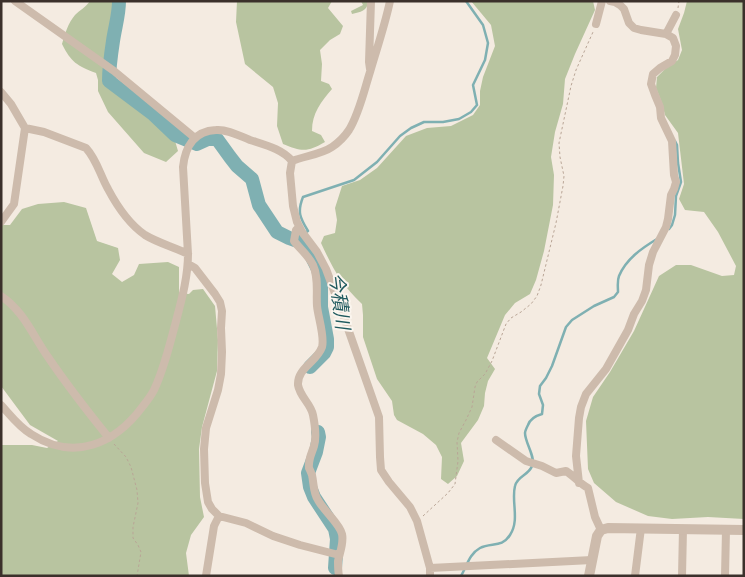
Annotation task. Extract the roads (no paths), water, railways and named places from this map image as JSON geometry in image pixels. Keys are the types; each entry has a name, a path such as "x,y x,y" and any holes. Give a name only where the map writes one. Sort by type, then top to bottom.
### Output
{"street":[{"path":"16,1 114,71 195,138"},
{"path":"370,72 371,1"},
{"path":"292,161 332,147 348,131 354,120 370,72 390,1"},
{"path":"596,24 602,1"},
{"path":"579,483 576,456 581,407 586,394 606,369 642,301 646,290 649,265 653,252 666,227 671,195 676,182 672,141 661,118 660,107 651,84 654,74 672,61 676,46 673,38 666,34 634,28 629,22 624,9 615,2 610,1"},
{"path":"666,34 676,15"},
{"path":"1,92 11,104 24,128 14,204 1,222"},
{"path":"24,128 44,132 86,148 98,165 108,188 128,220 145,235 188,254"},
{"path":"1,405 19,426 52,445 70,448 91,446 109,438 123,428 136,415 153,392 164,366 186,282 188,254 183,167 184,155 189,145 195,138 206,132 217,130 272,148 286,154 292,161"},
{"path":"292,161 290,173 293,206 297,222 326,269 379,417 381,470 410,507 417,521 430,572 592,560"},
{"path":"299,227 296,230 294,241 307,255 313,264 316,274 317,307 322,346 319,353 300,374 298,386 300,394 313,413 316,433 309,466 314,492 342,533 338,564 339,576"},
{"path":"188,264 195,268 215,294 222,310 222,352 218,390 206,428 203,460 208,502 219,516 246,524 300,545 340,555"},
{"path":"1,296 20,313 48,356 109,438"},
{"path":"496,440 526,461 556,473 566,471 579,483 588,488 595,517 601,530"},
{"path":"206,576 214,526 219,516"},
{"path":"589,576 597,536 601,530 608,528 641,528 744,530"},
{"path":"635,576 641,528"},
{"path":"682,576 683,529"},
{"path":"725,576 726,530"}],"waterway":[{"name":"今積川","path":"119,1 109,81 153,114 175,135 197,144 208,139 217,139 237,166 252,179 259,205 277,232 300,242 309,251 318,269 321,281 321,307 327,339 327,347 324,353 310,367"},
{"path":"300,242 299,237 308,231 300,215 303,197 354,180 377,162 400,136 411,128 424,122 443,122 459,119 471,112 477,105 473,85 485,60 488,43 483,25 466,1"},
{"path":"669,229 675,215 676,196 681,182 675,141"},
{"path":"461,576 476,551 484,546 503,542 513,529 515,486 518,480 528,472 533,462 525,431 531,419 542,414 543,405 539,394 540,386 552,366 566,327 572,320 594,306 614,297 618,292 619,276 626,264 640,250 657,239"},
{"name":"今積川","path":"318,432 316,452 308,473 314,497 335,529 337,539 335,568"}]}
